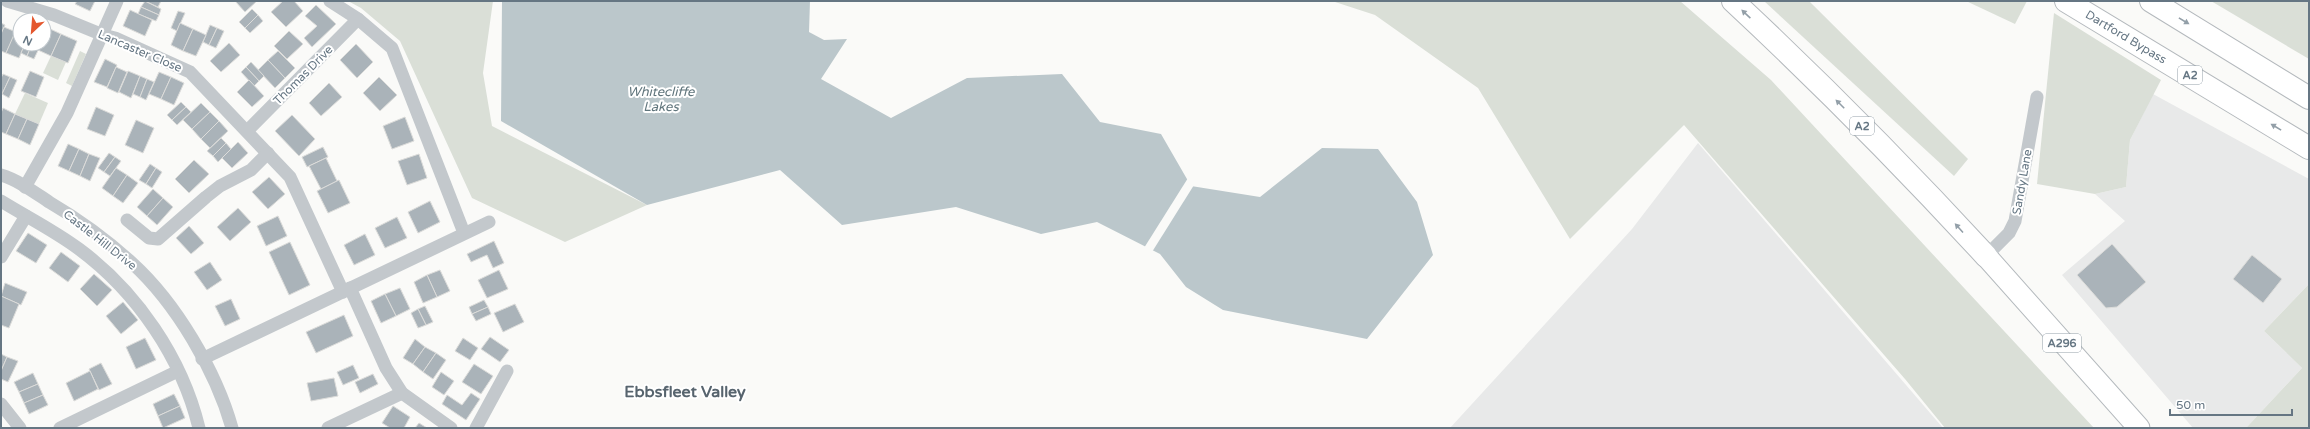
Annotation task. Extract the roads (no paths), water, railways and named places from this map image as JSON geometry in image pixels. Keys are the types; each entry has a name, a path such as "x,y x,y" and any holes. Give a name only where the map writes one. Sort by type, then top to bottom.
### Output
{"highway":[{"name":"A2","path":"1733,1 1794,58 1923,187 1986,256"},
{"path":"2151,1 2309,98"},
{"name":"Dartford Bypass","path":"2068,2 2309,148"}],"main road":[{"name":"A296","path":"1986,256 2139,428"}],"street":[{"name":"Lancaster Close","path":"7,1 54,15 103,35 115,38 188,71 290,177 386,368 402,393"},
{"path":"25,187 65,118 117,1"},
{"path":"330,1 358,19 392,48 464,233"},
{"name":"Thomas Drive","path":"247,131 358,19"},
{"name":"Sandy Lane","path":"1986,256 2009,233 2015,221 2038,97"},
{"path":"127,220 149,238 158,239 209,194 244,176 268,153"},
{"name":"Castle Hill Drive","path":"3,174 76,218 132,263 166,300 193,340 226,405 232,428"},
{"path":"1,201 79,248 112,277 141,310 157,332 178,372 199,428"},
{"path":"1,257 26,216"},
{"path":"202,359 489,222"},
{"path":"476,428 508,371"},
{"path":"60,428 178,372"},
{"path":"328,428 402,393 451,428"},
{"path":"1,404 20,428"}],"water":[{"name":"Whitecliffe Lakes","path":"502,1 810,1 809,32 824,40 847,39 821,79 891,118 967,78 1062,74 1100,122 1161,134 1191,186 1260,197 1322,148 1378,149 1417,202 1433,255 1367,339 1223,310 1186,287 1160,254 1097,222 1041,234 956,207 842,225 780,170 647,205 501,121"}],"district":[{"name":"Ebbsfleet Valley","path":"685,392"}]}
